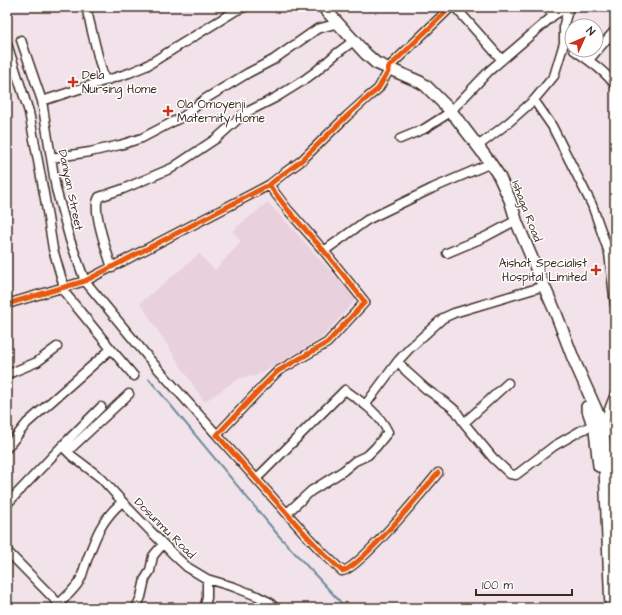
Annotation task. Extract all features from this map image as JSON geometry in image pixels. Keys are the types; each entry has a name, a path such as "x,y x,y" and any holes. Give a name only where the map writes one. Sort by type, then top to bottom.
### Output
{"main road":[{"name":"Ishaga Road","path":"320,7 359,51 373,64 380,69 388,70"},
{"name":"Ishaga Road","path":"324,7 376,63 388,70 420,82 426,86 478,146 496,171 505,188 523,238 555,311 573,358 598,425 605,450 611,608"},
{"name":"Ishaga Road","path":"450,112 489,164 498,181 506,198 513,222 525,253 541,287 591,416 598,425"},
{"name":"Ishaga Road","path":"598,425 595,431 600,477 605,608"}],"street":[{"path":"86,7 99,60 106,81"},
{"path":"42,101 106,81 146,66 231,10 245,7"},
{"path":"7,304 85,281 270,186 301,161 347,116 378,90 388,70 451,7"},
{"path":"455,7 502,60"},
{"path":"546,7 554,15"},
{"path":"400,139 424,129 450,112 489,71 554,15 568,7"},
{"path":"565,18 568,7"},
{"path":"51,158 90,152 142,138 184,116 205,99 273,60 317,29 335,24"},
{"path":"589,60 615,30"},
{"name":"Daniyan Street","path":"21,40 42,101 56,189 70,240 85,281 152,362 323,553 340,570 346,571 395,524 438,474"},
{"path":"112,268 97,212 99,197 123,189 172,168 217,138 245,113 275,98 304,80 352,42"},
{"path":"7,44 30,112 53,249 63,287 134,376"},
{"path":"478,146 508,123 534,100 554,76 564,44"},
{"path":"586,58 615,85"},
{"path":"534,100 552,126 592,205 612,252 615,305"},
{"path":"324,251 367,220 433,188 489,164"},
{"path":"217,435 278,371 327,343 365,302 324,251 288,210 270,186"},
{"path":"447,253 485,237 513,222"},
{"path":"366,404 398,361 443,318 454,313 541,287"},
{"path":"7,374 37,362 57,346"},
{"path":"7,448 27,423 111,349"},
{"path":"398,361 406,371 426,389 456,411 493,458 510,474 516,475 554,446 580,431 598,425 615,394"},
{"path":"464,423 508,383"},
{"path":"256,479 345,390 366,404 380,418 388,432 376,447 368,455 355,461 343,471 311,491 287,513"},
{"path":"7,504 130,394"},
{"path":"68,451 101,407"},
{"name":"Dosunmu Road","path":"68,451 101,478 122,502 187,567 207,579 257,596 269,602 275,608"},
{"path":"7,551 61,606 81,578 97,533 114,508 122,502"},
{"path":"136,608 141,597 145,579 150,571 153,556 163,544"},
{"path":"204,608 207,598 207,579"}],"shaded area":[{"path":"268,202 356,299 321,339 255,376 240,378 204,402 140,303 199,254 215,270 241,242 232,231"}],"waterway":[{"path":"149,379 279,536 346,608"}],"cycle path":[{"path":"7,304 85,281 269,185 301,161 347,116 378,89 388,72 388,68 451,7"},
{"path":"269,185 365,302 327,343 278,371 217,435 307,536 342,571 362,558 376,544 438,473"}],"place":[{"name":"Dela Nursing Home","path":"73,82"},
{"name":"Ola Omoyenji Maternity Home","path":"168,111"},
{"name":"Aishat Specialist Hospital Limited","path":"596,270"}]}
